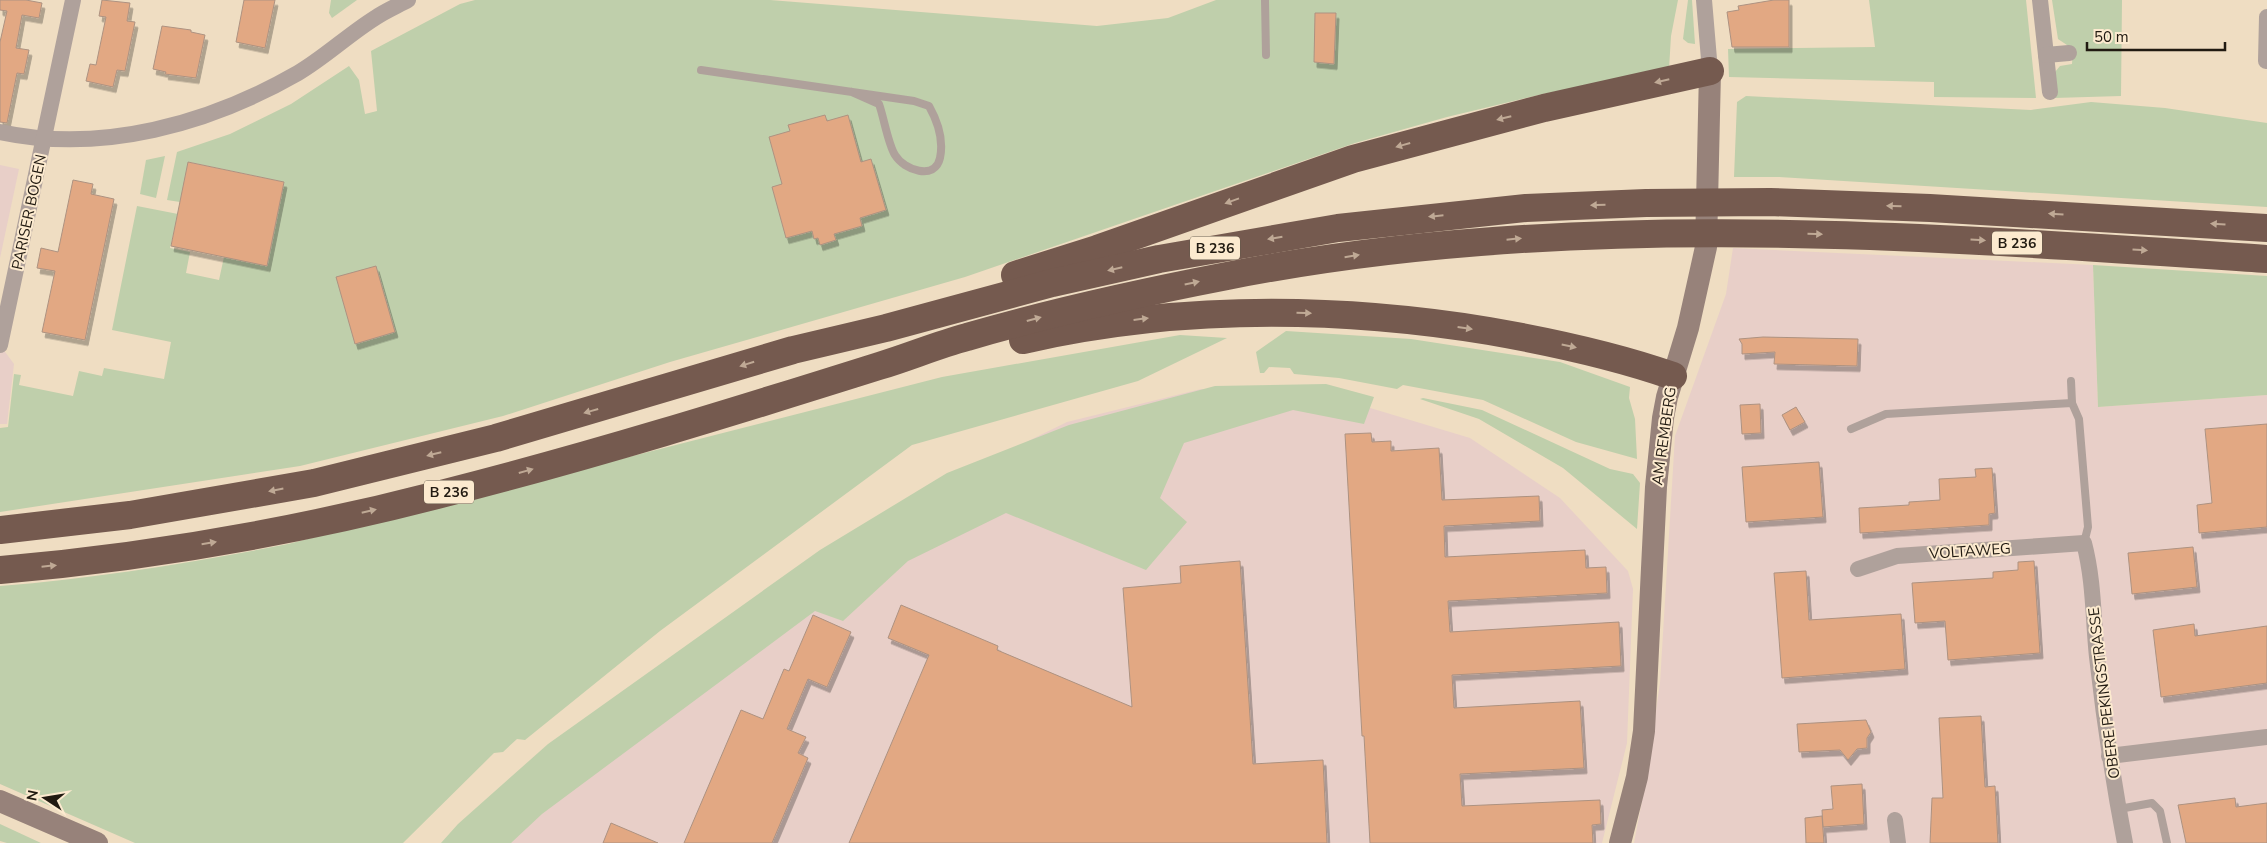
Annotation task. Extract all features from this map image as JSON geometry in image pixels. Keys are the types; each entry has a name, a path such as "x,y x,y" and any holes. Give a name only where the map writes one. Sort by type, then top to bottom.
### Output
{"highway":[{"path":"793,350 882,315 1097,249 1353,159 1544,108 1710,71"},
{"name":"B 236","path":"0,530 130,515 314,483 496,438 793,350 886,328 1052,283 1158,259 1266,239 1476,212 1646,203 1770,202 1940,208 2267,228"},
{"name":"B 236","path":"0,570 61,564 215,543 442,494 887,364 961,338 1073,309 1234,274 1382,252 1525,238 1647,233 1766,233 1928,238 2267,258"},
{"path":"887,364 956,355 1053,333 1110,323 1169,316 1289,312 1412,320 1503,334 1576,347 1673,376"}],"street":[{"name":"PARISER BOGEN","path":"0,345 73,0"},
{"path":"0,132 45,138 90,140 162,129 249,99 299,72 375,18 408,0"},
{"name":"AM REMBERG","path":"1620,843 1637,777 1644,731 1654,522 1659,453 1667,397 1688,328 1706,247 1710,71 1704,0"},
{"path":"2040,0 2050,92"},
{"path":"2266,61 2267,17"},
{"path":"2046,55 2069,53"},
{"name":"VOLTAWEG","path":"1858,569 1897,556 2084,543"},
{"name":"OBERE PEKINGSTRASSE","path":"2084,543 2090,564 2097,655 2109,756 2125,843"},
{"path":"2109,756 2267,738"},
{"path":"0,801 97,843"},
{"path":"1895,820 1898,843"}],"lane":[{"path":"1265,0 1266,55"},
{"path":"701,70 914,101 929,106 936,120 942,141 940,160 930,170 917,171 905,166 895,155 879,104 852,92"},
{"path":"2071,381 2072,403 2079,419 2088,527 2084,543"},
{"path":"1851,429 1886,414 2072,403"},
{"path":"2119,809 2152,803 2160,810 2166,843"}],"shaded area":[{"path":"0,165 19,169 0,258"},
{"path":"1733,248 2093,265 2098,407 2267,395 2267,843 1634,843 1645,785 1660,683 1675,436 1726,294"},
{"path":"0,345 14,364 7,424 0,424"},
{"path":"1201,389 1337,398 1470,438 1560,498 1628,571 1633,589 1627,743 1602,843 462,843 975,467 1067,422"}],"green space":[{"path":"331,0 357,0 332,18 329,13"},
{"path":"475,0 770,0 1097,26 1168,18 1216,0 1678,0 1671,36 1669,69 1543,94 1447,117 1355,143 965,277 670,362 503,416 300,466 0,512 0,428 8,427 14,374 21,375 19,385 73,396 79,371 102,376 104,368 164,379 171,342 112,330 137,206 178,214 170,248 190,252 186,273 219,280 224,257 267,265 284,182 189,162 180,202 167,200 177,152 230,134 291,104 349,66 359,80 365,114 377,111 371,51 460,4"},
{"path":"1688,0 1692,0 1695,44 1688,43 1683,39"},
{"path":"1869,0 2026,0 2036,98 1934,97 1934,82 1729,77 1728,49 1875,47"},
{"path":"2052,0 2122,0 2121,96 2054,98 2055,72 2060,66 2072,64 2073,49 2058,39"},
{"path":"1746,96 2031,110 2091,102 2165,108 2267,123 2267,207 1779,177 1734,177 1737,102"},
{"path":"165,156 156,198 140,194 146,160"},
{"path":"2093,265 2267,276 2267,395 2098,407"},
{"path":"1286,331 1411,339 1560,362 1630,387 1629,398 1635,419 1637,459 1576,442 1483,400 1403,385 1397,389 1339,378 1294,374 1290,368 1269,367 1264,373 1260,373 1256,352"},
{"path":"1180,335 1227,338 1138,381 912,445 660,631 525,740 517,739 503,752 494,753 403,843 135,843 0,784 0,586 144,569 288,544 942,377"},
{"path":"1326,384 1374,397 1364,424 1293,410 1184,443 1160,498 1187,522 1146,570 1006,513 908,561 843,621 815,611 542,814 511,843 441,843 458,824 548,744 820,550 947,473 1069,425 1215,386"},
{"path":"1423,398 1482,410 1610,469 1633,474 1640,483 1637,529 1563,468 1479,419 1420,399"},
{"path":"0,824 41,843 7,843 0,841"}],"building":[{"path":"0,0 26,0 42,3 39,18 22,15 16,48 29,50 24,74 17,73 7,123 0,122 0,42 7,11 0,10"},
{"path":"102,0 130,3 127,21 135,22 125,71 117,70 113,87 86,81 90,64 96,65 106,17 99,16"},
{"path":"244,0 275,0 265,48 236,42"},
{"path":"1774,0 1789,0 1789,47 1732,47 1727,12 1739,10 1738,6"},
{"path":"1315,13 1336,13 1334,64 1314,62"},
{"path":"162,26 191,30 191,32 205,35 196,78 165,74 166,72 153,69"},
{"path":"825,115 827,121 848,115 861,162 871,159 886,210 860,218 862,226 834,234 836,240 820,245 818,238 814,239 812,231 786,238 772,187 782,184 769,137 790,131 788,125"},
{"path":"188,162 284,182 267,266 171,246"},
{"path":"73,180 93,184 91,194 114,199 85,340 42,332 55,271 37,268 41,248 58,252"},
{"path":"376,266 395,332 355,344 336,277"},
{"path":"1763,337 1858,339 1857,366 1774,364 1775,352 1742,354 1742,344 1739,339"},
{"path":"1760,404 1761,433 1742,434 1740,405"},
{"path":"1796,407 1805,422 1790,430 1782,415"},
{"path":"2267,424 2267,527 2199,533 2197,505 2212,503 2205,429"},
{"path":"1371,433 1372,442 1391,441 1391,451 1439,448 1442,500 1539,496 1540,521 1444,526 1445,557 1585,550 1586,568 1606,567 1607,593 1448,601 1450,632 1619,622 1621,666 1452,675 1454,708 1580,701 1584,768 1460,774 1462,806 1600,800 1601,824 1592,825 1593,843 1370,843 1345,434"},
{"path":"1819,462 1823,517 1746,522 1742,467"},
{"path":"1992,468 1995,513 1989,514 1989,525 1860,533 1859,508 1909,505 1909,502 1940,500 1939,479 1976,477 1975,469"},
{"path":"2193,547 2197,587 2132,594 2128,553"},
{"path":"1240,561 1253,764 1323,760 1327,843 849,843 929,655 888,638 901,605 998,646 997,650 1132,707 1123,588 1181,583 1180,566"},
{"path":"2034,561 2040,653 1948,660 1945,621 1915,623 1912,583 1993,578 1993,572 2018,570 2018,562"},
{"path":"1806,571 1809,620 1901,614 1905,669 1782,678 1774,573"},
{"path":"813,615 851,632 827,687 808,679 787,729 806,737 798,753 808,758 772,843 684,843 741,710 763,719 784,669 789,671"},
{"path":"2194,624 2195,636 2267,626 2267,683 2161,697 2153,630"},
{"path":"1981,716 1985,787 1995,786 1998,843 1930,843 1932,798 1943,798 1939,718"},
{"path":"1866,720 1871,732 1867,738 1867,748 1857,749 1848,760 1840,750 1799,752 1797,724"},
{"path":"1862,784 1864,824 1823,827 1822,810 1833,809 1831,786"},
{"path":"2235,798 2236,807 2267,803 2267,843 2186,843 2178,805"},
{"path":"1822,816 1824,843 1806,843 1805,818"},
{"path":"611,823 658,843 603,843"}]}
